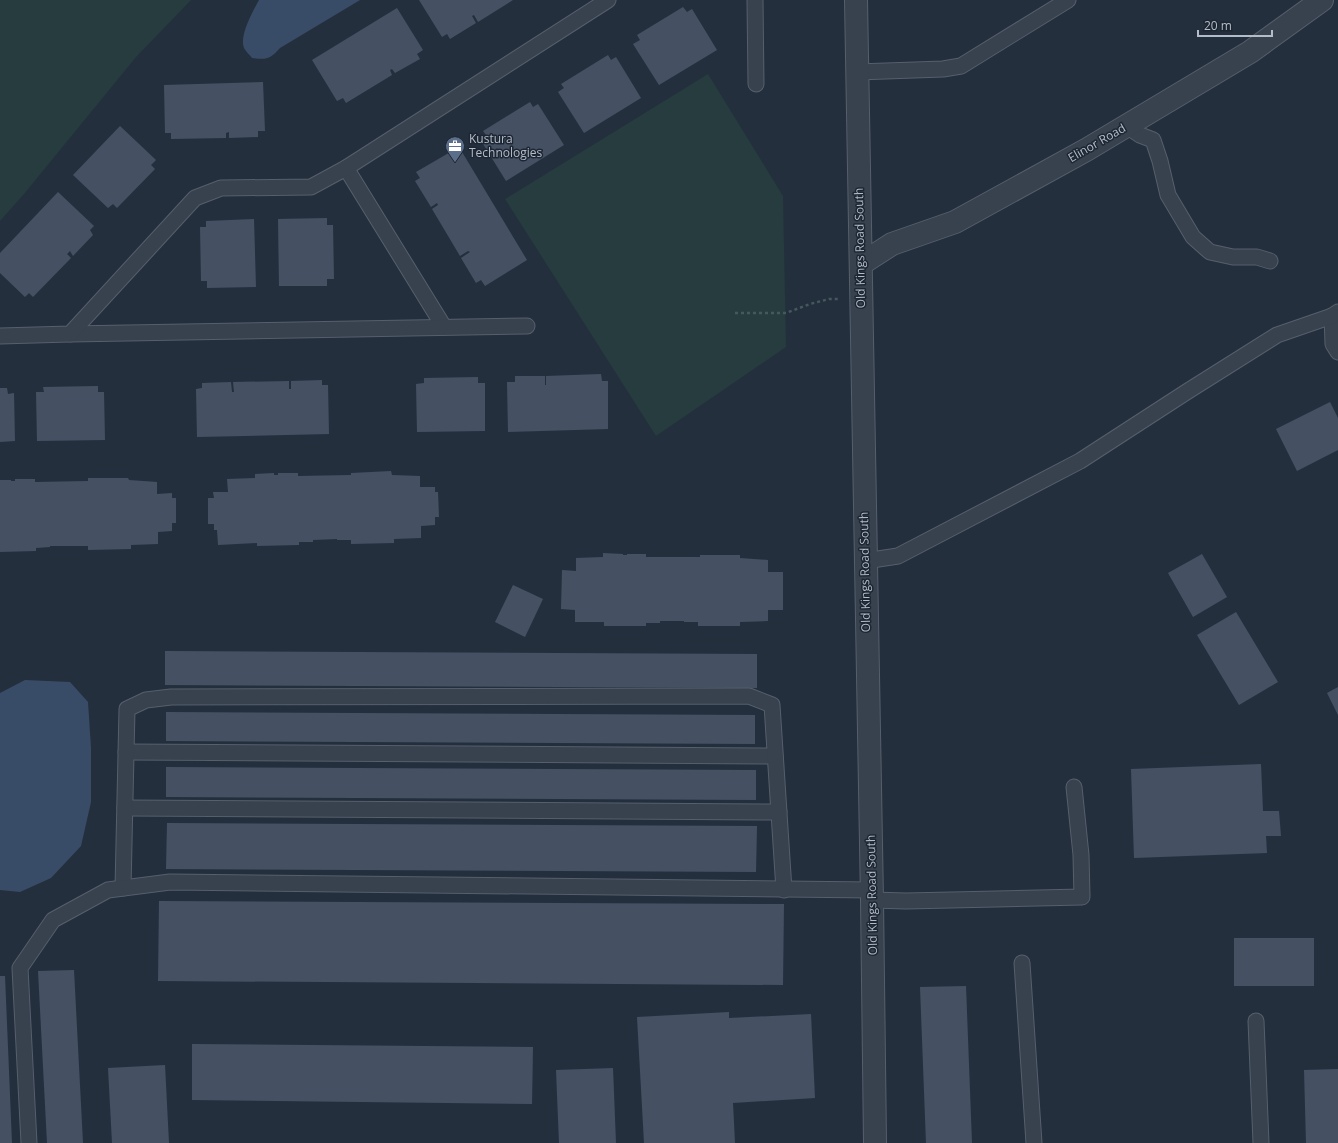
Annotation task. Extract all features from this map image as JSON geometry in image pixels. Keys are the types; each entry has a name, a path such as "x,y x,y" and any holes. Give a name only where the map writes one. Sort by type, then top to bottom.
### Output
{"street":[{"name":"Old Kings Road South","path":"856,0 875,1143"},
{"name":"Elinor Road","path":"861,264 892,244 955,222 1086,150 1250,52 1322,0"}],"lane":[{"path":"70,334 195,198 221,188 311,187 346,168 608,0"},
{"path":"755,0 756,84"},
{"path":"857,72 943,69 961,66 1068,0"},
{"path":"1127,126 1140,135 1153,140 1160,160 1168,195 1193,237 1210,252 1233,257 1257,257 1270,261"},
{"path":"346,168 444,328"},
{"path":"865,561 898,556 1080,461 1277,335 1335,314 1333,344 1338,352"},
{"path":"0,336 527,326"},
{"path":"123,888 127,709 146,700 171,697 749,696 772,705 784,890"},
{"path":"126,752 775,756"},
{"path":"29,1143 20,968 53,920 108,890 170,882 784,890 872,895 906,902 1082,897 1081,855 1074,787"},
{"path":"125,808 779,812"},
{"path":"1022,963 1034,1143"},
{"path":"1256,1021 1261,1143"}],"path":[{"path":"735,313 786,313 810,304 830,299 861,298"}],"green space":[{"path":"0,0 191,0 136,57 24,194 0,221"},
{"path":"708,74 783,196 786,347 656,436 505,199"}],"water":[{"path":"259,0 360,0 280,48 271,57 261,59 252,58 244,48 243,43 243,37 247,24"},
{"path":"25,680 70,682 88,702 91,748 91,802 81,846 51,878 20,892 0,890 0,693"}],"building":[{"path":"419,0 513,0 478,22 474,15 472,16 476,23 450,39 447,34 442,37"},
{"path":"683,7 687,12 692,9 717,50 659,85 633,44 640,40 637,35"},
{"path":"397,8 423,50 417,54 420,59 395,73 392,69 390,70 392,75 346,103 343,98 337,101 312,60"},
{"path":"608,55 611,60 616,57 641,98 584,133 558,92 564,88 561,84"},
{"path":"263,82 265,131 258,131 258,137 229,138 229,132 226,133 226,138 171,139 171,133 165,133 164,85"},
{"path":"530,102 533,107 538,104 564,145 506,181 480,139 486,135 483,131"},
{"path":"120,126 156,160 151,165 155,169 117,208 113,204 108,208 73,175"},
{"path":"459,147 527,260 485,286 481,280 476,283 461,258 470,252 468,251 460,256 432,209 438,205 437,203 431,207 415,181 420,178 416,172"},
{"path":"58,192 94,226 90,230 93,235 73,256 70,251 67,254 71,258 33,297 29,293 25,297 0,273 0,253"},
{"path":"327,218 327,225 333,225 334,279 327,279 327,286 279,286 278,219"},
{"path":"254,219 256,287 207,288 207,281 201,281 200,227 206,227 206,221"},
{"path":"601,374 602,381 608,381 608,429 508,432 507,382 515,382 515,376 545,376 546,385 546,376"},
{"path":"478,377 478,383 485,383 485,431 417,432 416,384 424,383 424,378"},
{"path":"322,380 322,385 328,385 329,434 197,437 196,389 202,388 202,383 231,382 232,392 234,392 233,382 289,381 289,389 291,389 291,381"},
{"path":"98,386 98,392 104,392 105,440 37,441 36,392 44,392 43,387"},
{"path":"0,388 7,388 8,394 14,393 15,441 0,442"},
{"path":"1330,402 1338,418 1338,450 1297,471 1276,429"},
{"path":"391,471 392,475 420,476 420,487 435,487 435,492 438,492 439,517 435,517 435,525 421,526 421,538 394,539 394,543 351,544 351,540 337,539 299,542 299,545 257,546 257,543 218,545 217,530 214,530 214,524 208,524 208,498 214,498 213,492 228,492 227,479 255,478 255,474 274,473 274,475 278,475 278,473 298,473 298,476 351,475 351,473"},
{"path":"88,478 128,478 129,480 157,482 157,494 172,493 172,498 176,498 176,523 172,523 172,531 158,532 158,544 131,545 131,549 88,550 88,546 50,546 36,548 36,551 0,552 0,480 15,481 15,479 35,479 35,482 88,481"},
{"path":"603,553 623,555 646,554 646,557 740,555 740,558 768,560 768,572 783,572 783,610 768,610 768,621 740,622 740,626 698,626 698,622 684,621 660,621 660,623 646,623 646,626 604,626 604,622 575,622 575,610 561,609 562,570 576,571 576,558 603,557"},
{"path":"1202,554 1227,597 1193,617 1168,573"},
{"path":"513,585 543,599 525,637 495,622"},
{"path":"1236,612 1278,682 1239,705 1197,635"},
{"path":"165,651 757,654 757,688 165,685"},
{"path":"1338,687 1338,715 1327,693"},
{"path":"166,712 755,715 755,744 166,741"},
{"path":"1261,764 1263,811 1279,811 1281,836 1266,836 1267,853 1134,858 1131,769"},
{"path":"166,767 756,770 756,800 166,797"},
{"path":"167,823 757,826 756,872 166,869"},
{"path":"159,901 784,904 783,985 158,981"},
{"path":"1234,938 1314,938 1314,986 1234,986"},
{"path":"74,970 83,1143 47,1143 38,971"},
{"path":"0,976 5,976 12,1143 0,1143"},
{"path":"966,986 972,1143 926,1143 920,987"},
{"path":"729,1012 729,1018 811,1014 815,1098 733,1103 735,1143 644,1143 637,1017"},
{"path":"192,1044 533,1047 532,1104 192,1100"},
{"path":"165,1065 169,1143 112,1143 108,1068"},
{"path":"613,1068 616,1143 559,1143 556,1070"},
{"path":"1338,1069 1338,1143 1306,1143 1304,1070"}],"place":[{"name":"Kustura Technologies","path":"455,163"}]}
